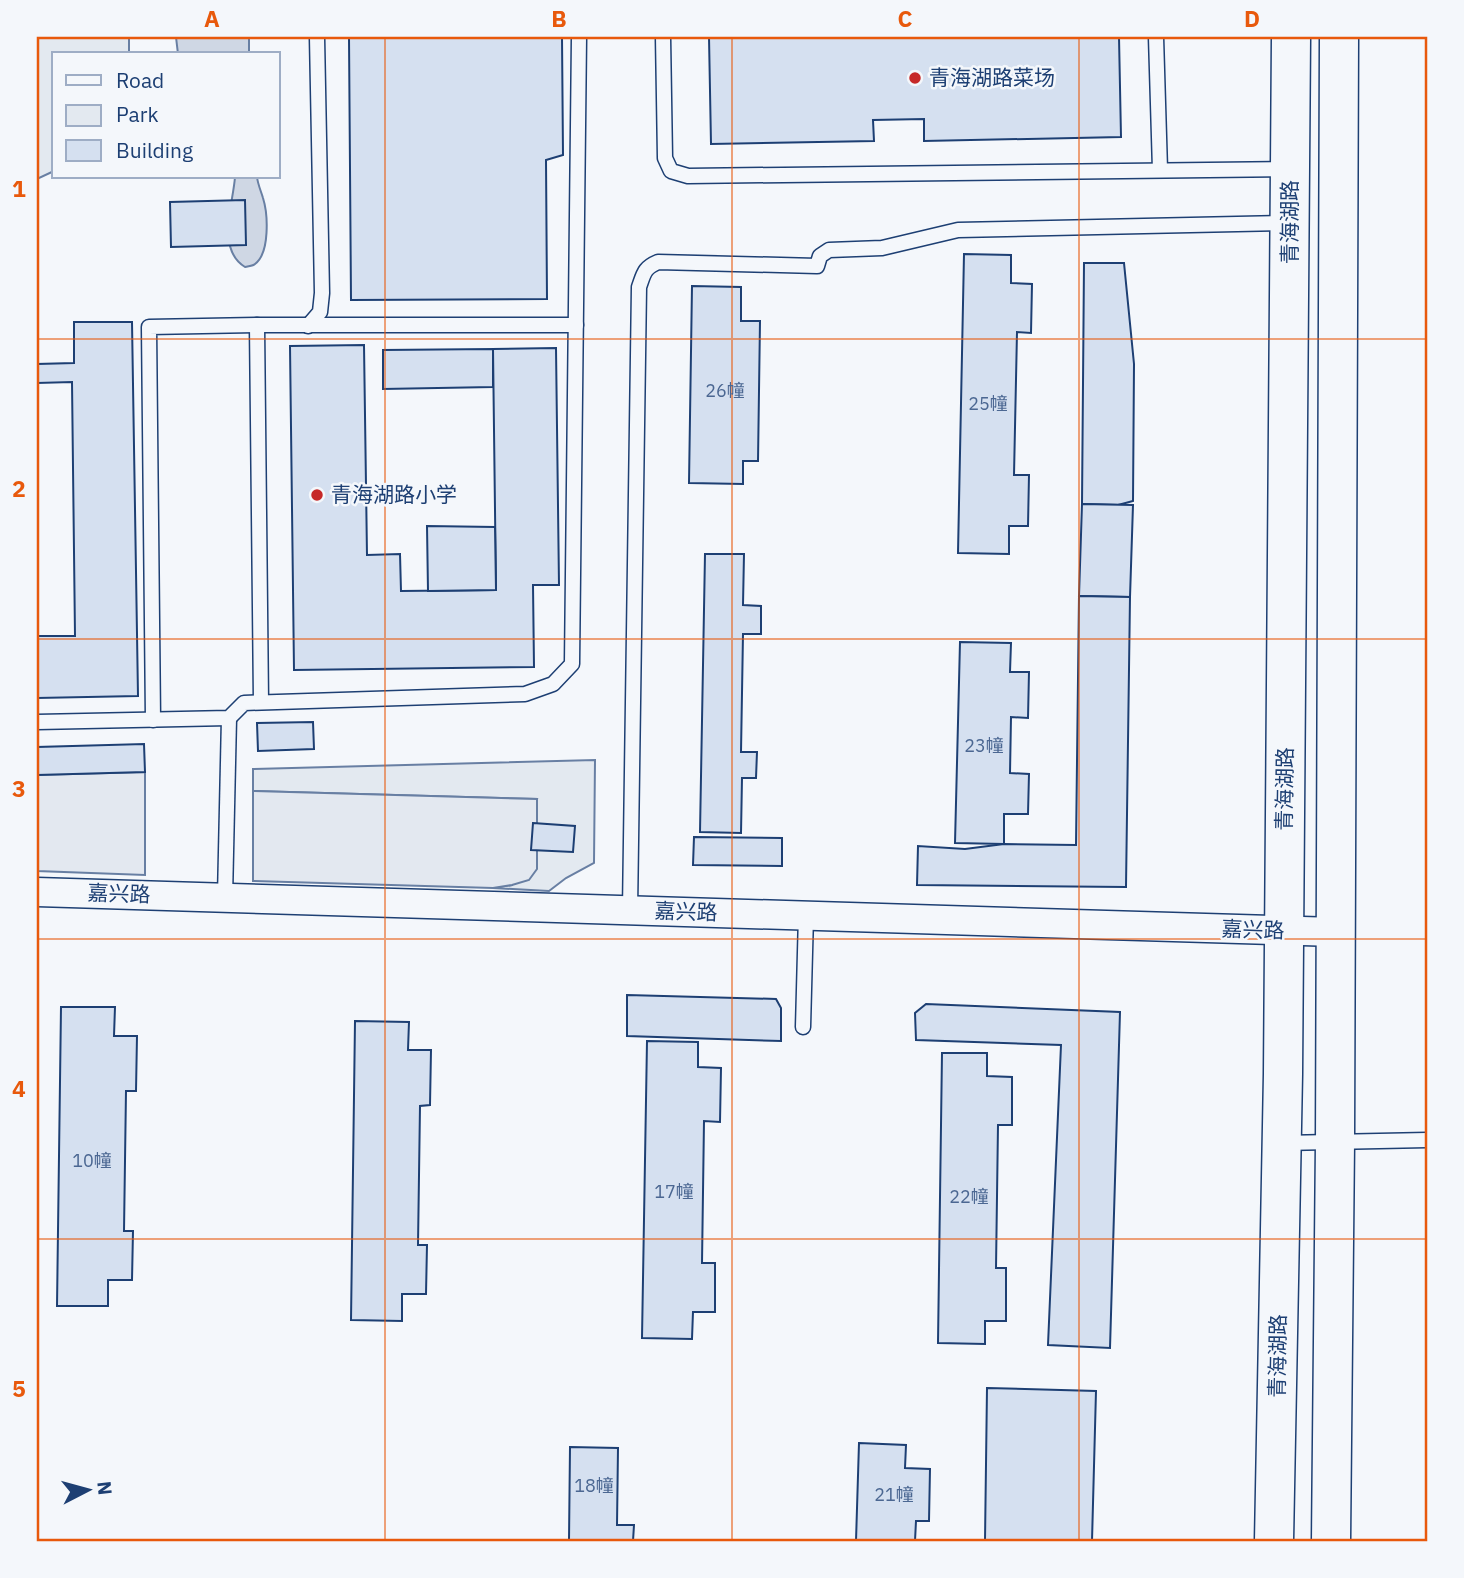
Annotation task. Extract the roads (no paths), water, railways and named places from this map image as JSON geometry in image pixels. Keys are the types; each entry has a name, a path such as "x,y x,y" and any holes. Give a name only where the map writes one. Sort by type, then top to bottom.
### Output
{"main road":[{"name":"青海湖路","path":"1275,1541 1282,1143 1291,37"},
{"path":"1331,1541 1339,37"}],"street":[{"name":"嘉兴路","path":"37,892 1335,932"}],"lane":[{"path":"308,326 320,312 323,293 317,37"},
{"path":"37,722 229,718 244,703 261,702 525,694 553,684 572,664 579,37"},
{"path":"663,37 665,158 671,171 688,176 1290,169"},
{"path":"1156,37 1160,170"},
{"path":"630,910 639,287 649,265 658,262 817,266 820,256 829,250 882,248 958,229 1290,223"},
{"path":"153,720 149,327 576,325"},
{"path":"257,326 261,702"},
{"path":"225,897 229,718"},
{"path":"803,1027 806,915"},
{"path":"1282,1143 1427,1140"}],"place":[{"name":"青海湖路菜场","path":"915,78"},
{"name":"青海湖路小学","path":"317,495"}]}
